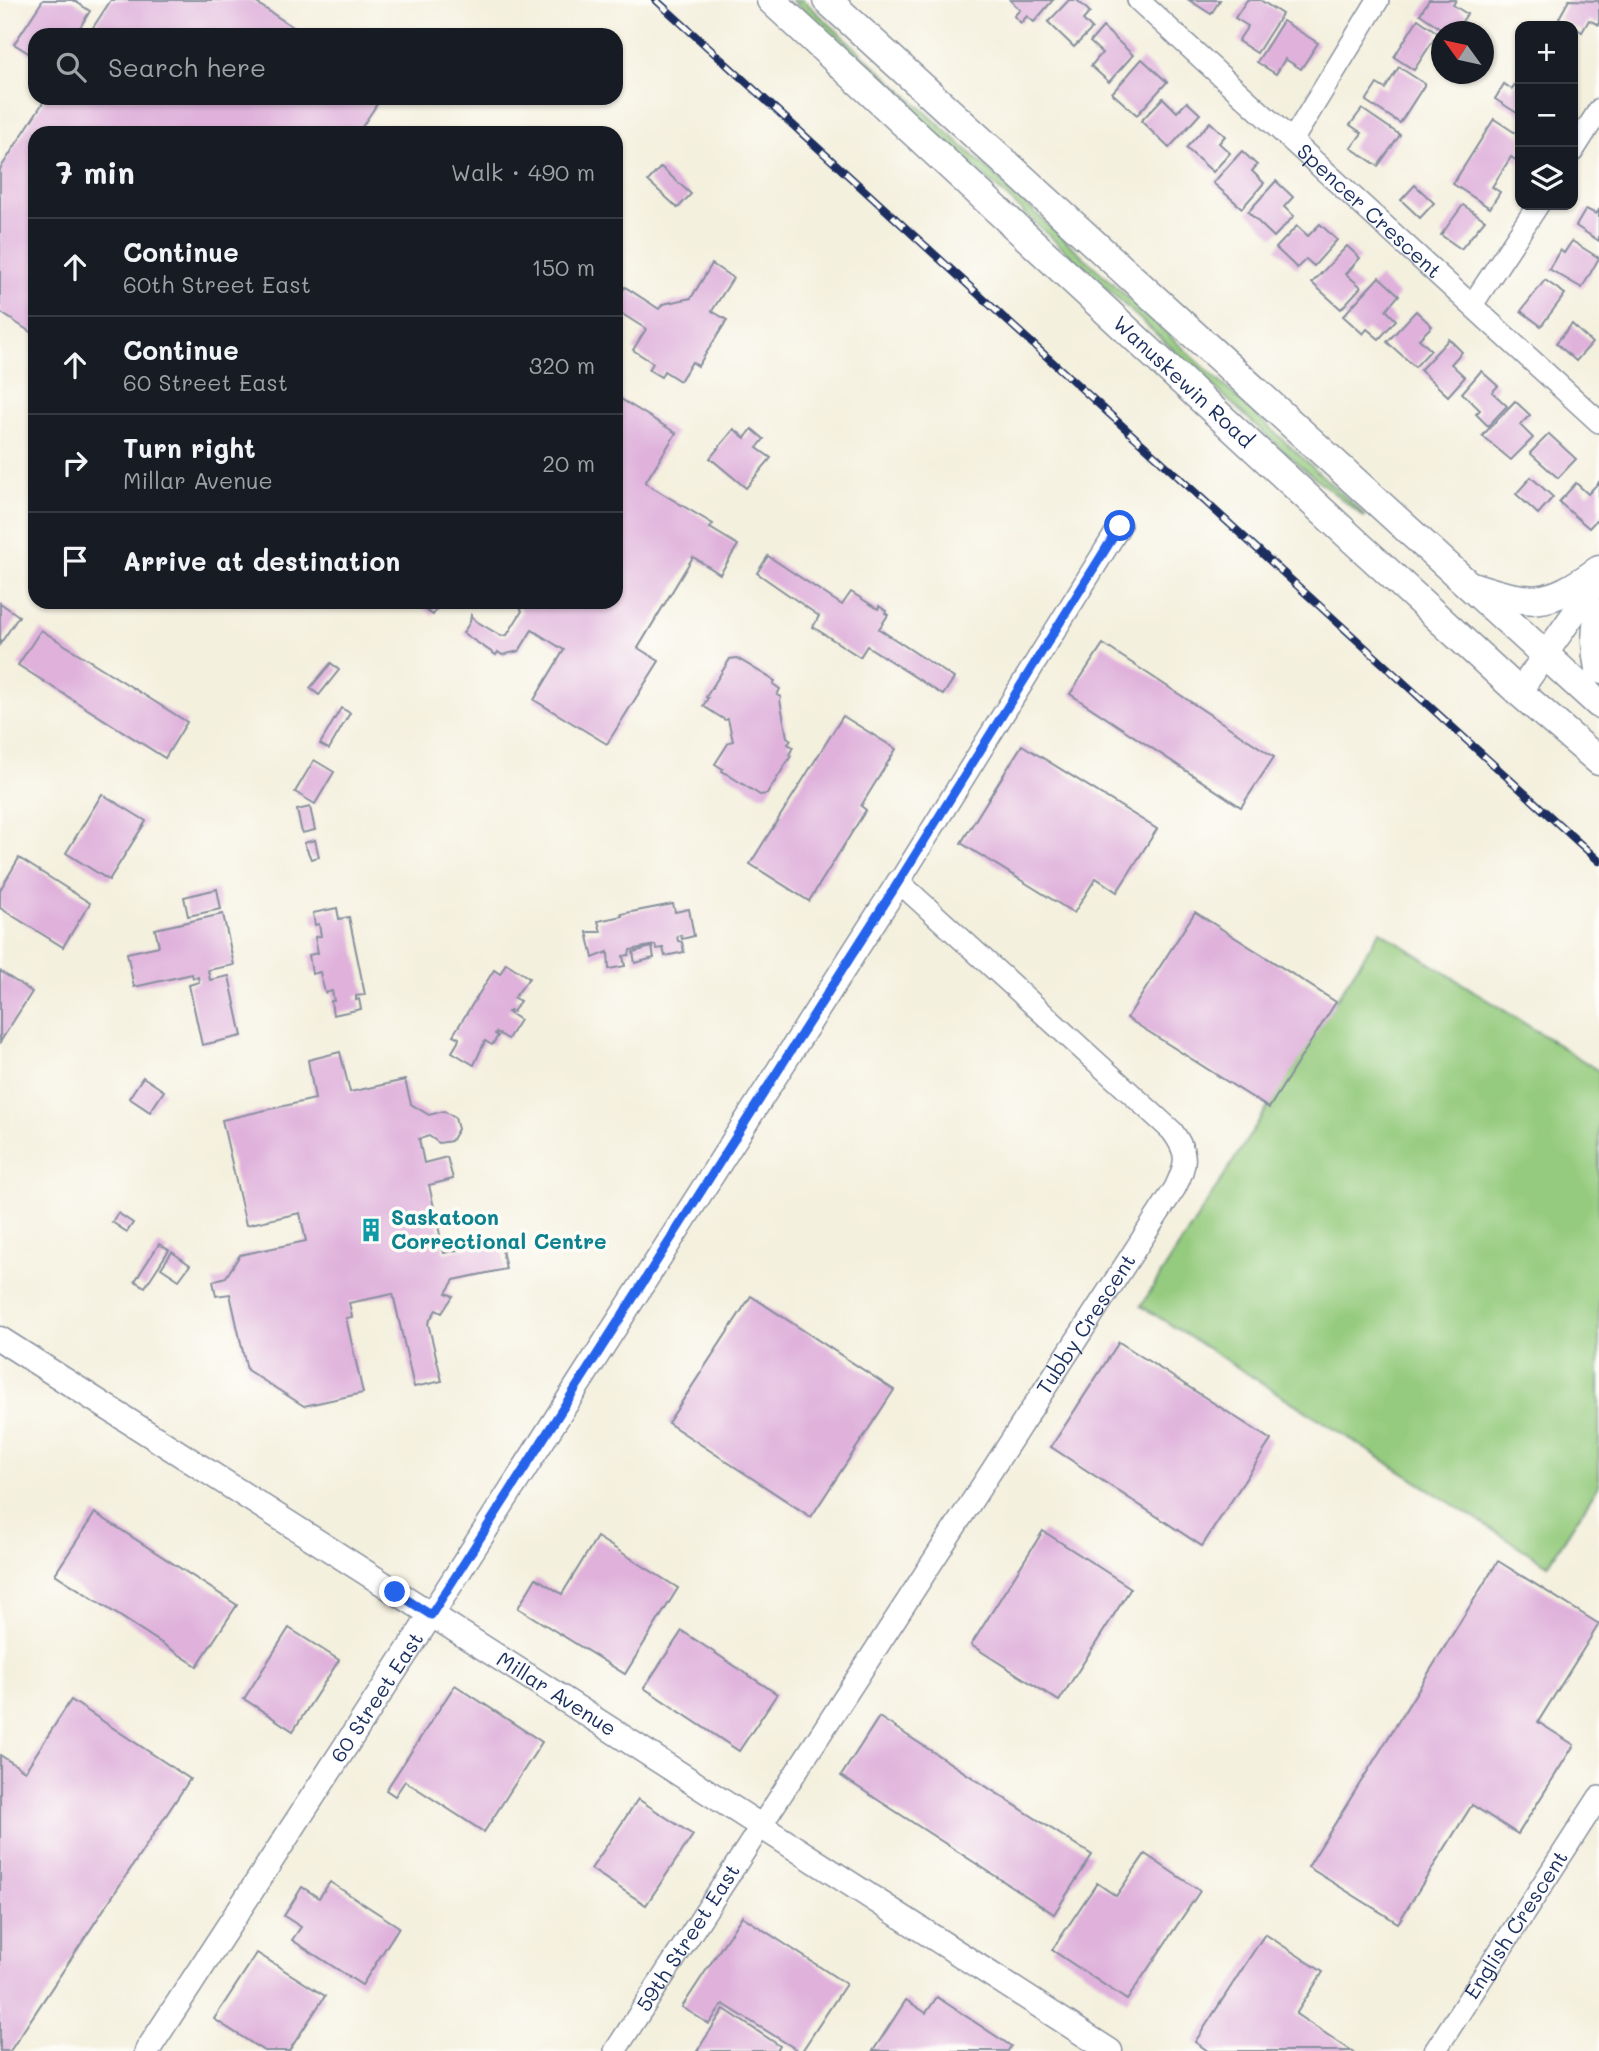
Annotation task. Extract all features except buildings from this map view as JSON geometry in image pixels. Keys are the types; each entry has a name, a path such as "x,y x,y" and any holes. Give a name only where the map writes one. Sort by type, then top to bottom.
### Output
{"main road":[{"name":"Wanuskewin Road","path":"771,0 1519,692 1599,761"},
{"name":"Wanuskewin Road","path":"827,0 1599,704"},
{"path":"1467,584 1534,601 1550,599 1578,585 1599,570"},
{"path":"1599,613 1596,655 1599,669"}],"street":[{"name":"Spencer Crescent","path":"1138,0 1293,139 1599,422"},
{"path":"1293,139 1378,0"},
{"path":"1576,147 1599,110"},
{"path":"1472,305 1535,210"},
{"path":"899,881 1120,526"},
{"path":"1519,692 1599,578"},
{"name":"60 Street East","path":"147,2051 431,1615 899,881"},
{"name":"Tubby Crescent","path":"762,1824 1175,1188 1186,1158 1172,1131 899,881"},
{"name":"Millar Avenue","path":"0,1339 762,1824 1110,2051"},
{"name":"English Crescent","path":"1435,2051 1599,1797"},
{"name":"59th Street East","path":"615,2051 762,1824"}],"green space":[{"path":"792,0 803,0 1365,515 1364,517 1299,465"},
{"path":"1380,931 1599,1071 1599,1485 1548,1565 1141,1306"}],"railway":[{"path":"656,0 1599,861"}],"place":[{"name":"Saskatoon Correctional Centre","path":"371,1230"}],"route":[{"path":"395,1592 431,1615 899,881 1120,526"}]}
